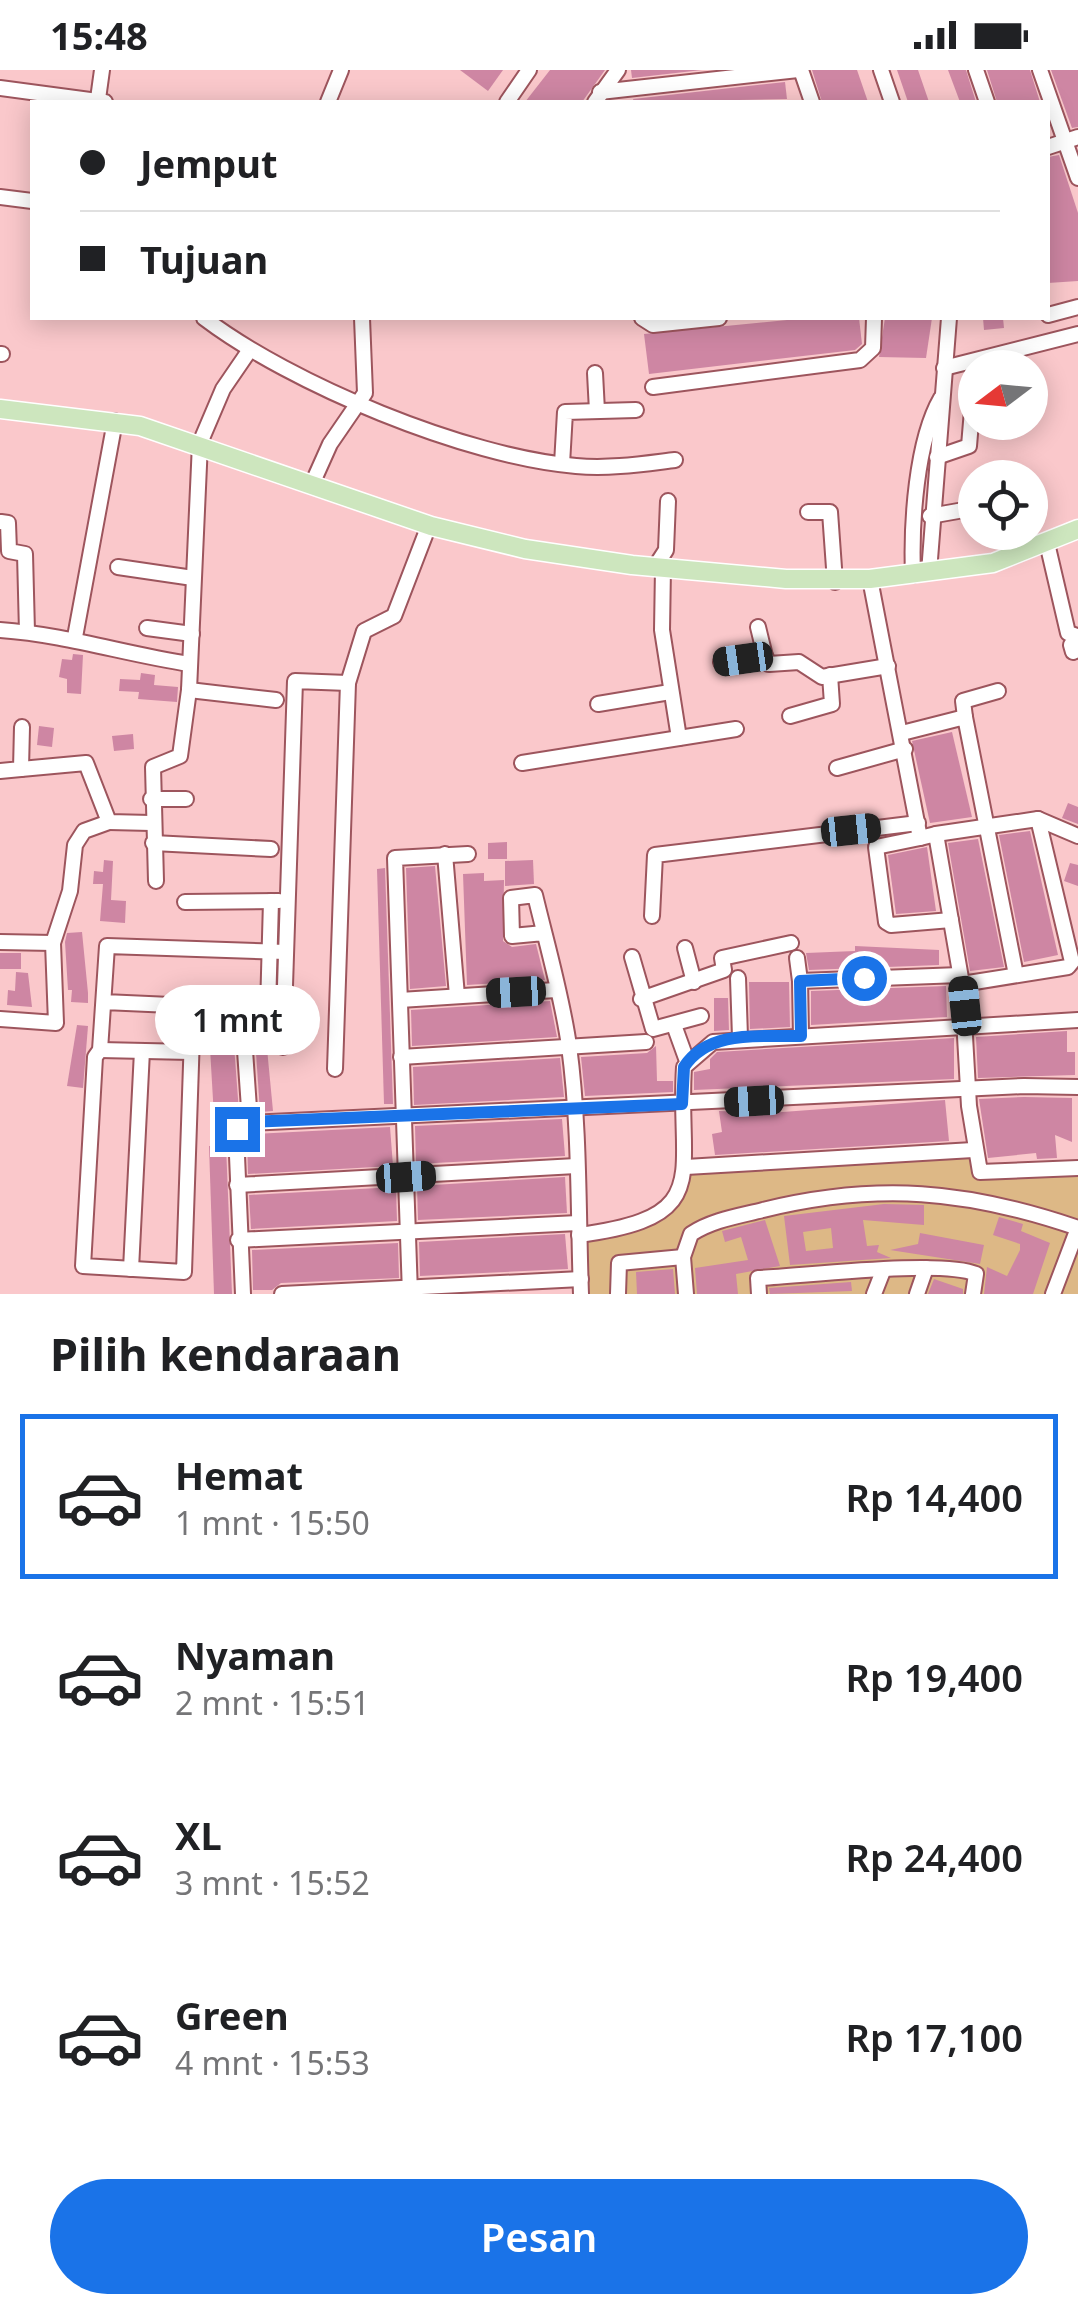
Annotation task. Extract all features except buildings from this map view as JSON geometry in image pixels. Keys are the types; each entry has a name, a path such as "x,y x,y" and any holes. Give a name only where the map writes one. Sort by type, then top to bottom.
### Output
{"main road":[{"path":"0,409 115,422 200,443 428,525 526,549 659,568 834,582 993,563 1028,550"},
{"path":"1048,543 1078,529"}],"street":[{"path":"102,70 102,100"},
{"path":"329,100 341,70"},
{"path":"508,100 529,70"},
{"path":"598,97 618,70"},
{"path":"598,97 799,70 811,100"},
{"path":"881,70 891,100"},
{"path":"976,70 987,100"},
{"path":"1040,70 1072,139 1078,178"},
{"path":"0,88 94,100"},
{"path":"0,196 30,201"},
{"path":"1050,314 1078,307"},
{"path":"207,320 248,351 362,403 441,433 562,464 610,468 675,460"},
{"path":"313,482 334,438 362,403 366,382 362,320"},
{"path":"646,320 653,324 697,320"},
{"path":"653,387 860,360 873,348 874,320"},
{"path":"920,574 937,458 949,320"},
{"path":"944,368 1078,334"},
{"path":"156,881 151,823 153,767 180,756 190,690 200,443 223,389 248,351"},
{"path":"595,373 597,411"},
{"path":"920,574 914,520 930,420 942,398"},
{"path":"562,464 565,412 636,410"},
{"path":"75,638 115,422"},
{"path":"937,458 970,444 970,440"},
{"path":"668,502 666,550 659,568 662,630 679,738"},
{"path":"930,516 958,511"},
{"path":"808,512 830,512 834,582"},
{"path":"1,522 8,522 9,551 25,554 27,632"},
{"path":"335,1069 348,683 364,631 394,616 428,525"},
{"path":"1048,547 1068,633 1076,636 1070,645 1073,652 1078,650"},
{"path":"118,567 194,578"},
{"path":"870,579 919,831"},
{"path":"758,626 770,664 794,661 822,676 888,666"},
{"path":"147,628 192,634"},
{"path":"0,630 75,638 132,656 190,664"},
{"path":"721,662 765,656"},
{"path":"790,716 832,704 830,675"},
{"path":"104,1002 268,1009 270,951 280,901 295,681 348,683"},
{"path":"190,690 276,700"},
{"path":"998,691 963,701 1016,975"},
{"path":"598,704 670,692"},
{"path":"902,732 965,717"},
{"path":"20,770 22,727"},
{"path":"522,763 736,728"},
{"path":"837,768 905,749"},
{"path":"0,771 86,763 110,822"},
{"path":"151,800 186,799"},
{"path":"800,981 961,980 1068,967 1072,962 1058,892 1038,819"},
{"path":"652,916 655,854 919,831 936,834 1038,819 1078,836"},
{"path":"0,1019 56,1023 53,943 70,891 79,835 110,822 151,823"},
{"path":"919,831 876,847 886,922 892,926 951,920"},
{"path":"936,834 968,1028 973,1150 980,1172 1078,1168"},
{"path":"154,842 272,850"},
{"path":"445,854 457,996"},
{"path":"410,1291 395,858 468,854"},
{"path":"1058,892 1078,900"},
{"path":"185,902 280,901"},
{"path":"280,901 286,952 283,1047"},
{"path":"282,1294 581,1286 569,1045 544,933"},
{"path":"0,942 53,943"},
{"path":"193,1006 184,1272 84,1266 95,1057 100,1050 107,946 286,952"},
{"path":"685,948 694,982"},
{"path":"641,999 724,970 722,958 794,951 800,981 801,1036"},
{"path":"632,957 652,1028 701,1016"},
{"path":"738,978 740,1038"},
{"path":"400,1000 556,990"},
{"path":"688,1061 713,1042 740,1038 1078,1020"},
{"path":"238,1240 578,1229 653,1218 680,1193 686,1166 682,1104 688,1061 674,1025"},
{"path":"244,1036 250,1122"},
{"path":"401,1058 646,1042"},
{"path":"100,1050 191,1052"},
{"path":"131,1269 142,1051"},
{"path":"243,1294 238,1240 237,1129 250,1122 971,1091 1077,1082"},
{"path":"686,1166 973,1150"},
{"path":"237,1185 576,1166"},
{"path":"686,1294 683,1257 691,1234 713,1222 828,1194 892,1190 1026,1209 1078,1228 1053,1294"},
{"path":"618,1294 619,1263 683,1257"},
{"path":"918,1294 926,1268"},
{"path":"759,1294 758,1278 926,1268 964,1269 976,1274 973,1294"},
{"path":"874,1294 883,1271"}],"shaded area":[{"path":"973,1150 981,1172 1078,1168 1078,1294 581,1294 579,1235 653,1218 686,1167"}],"route":[{"path":"237,1129 250,1122 682,1104 684,1067 703,1048 713,1042 740,1038 801,1036 800,981 864,978"}]}
